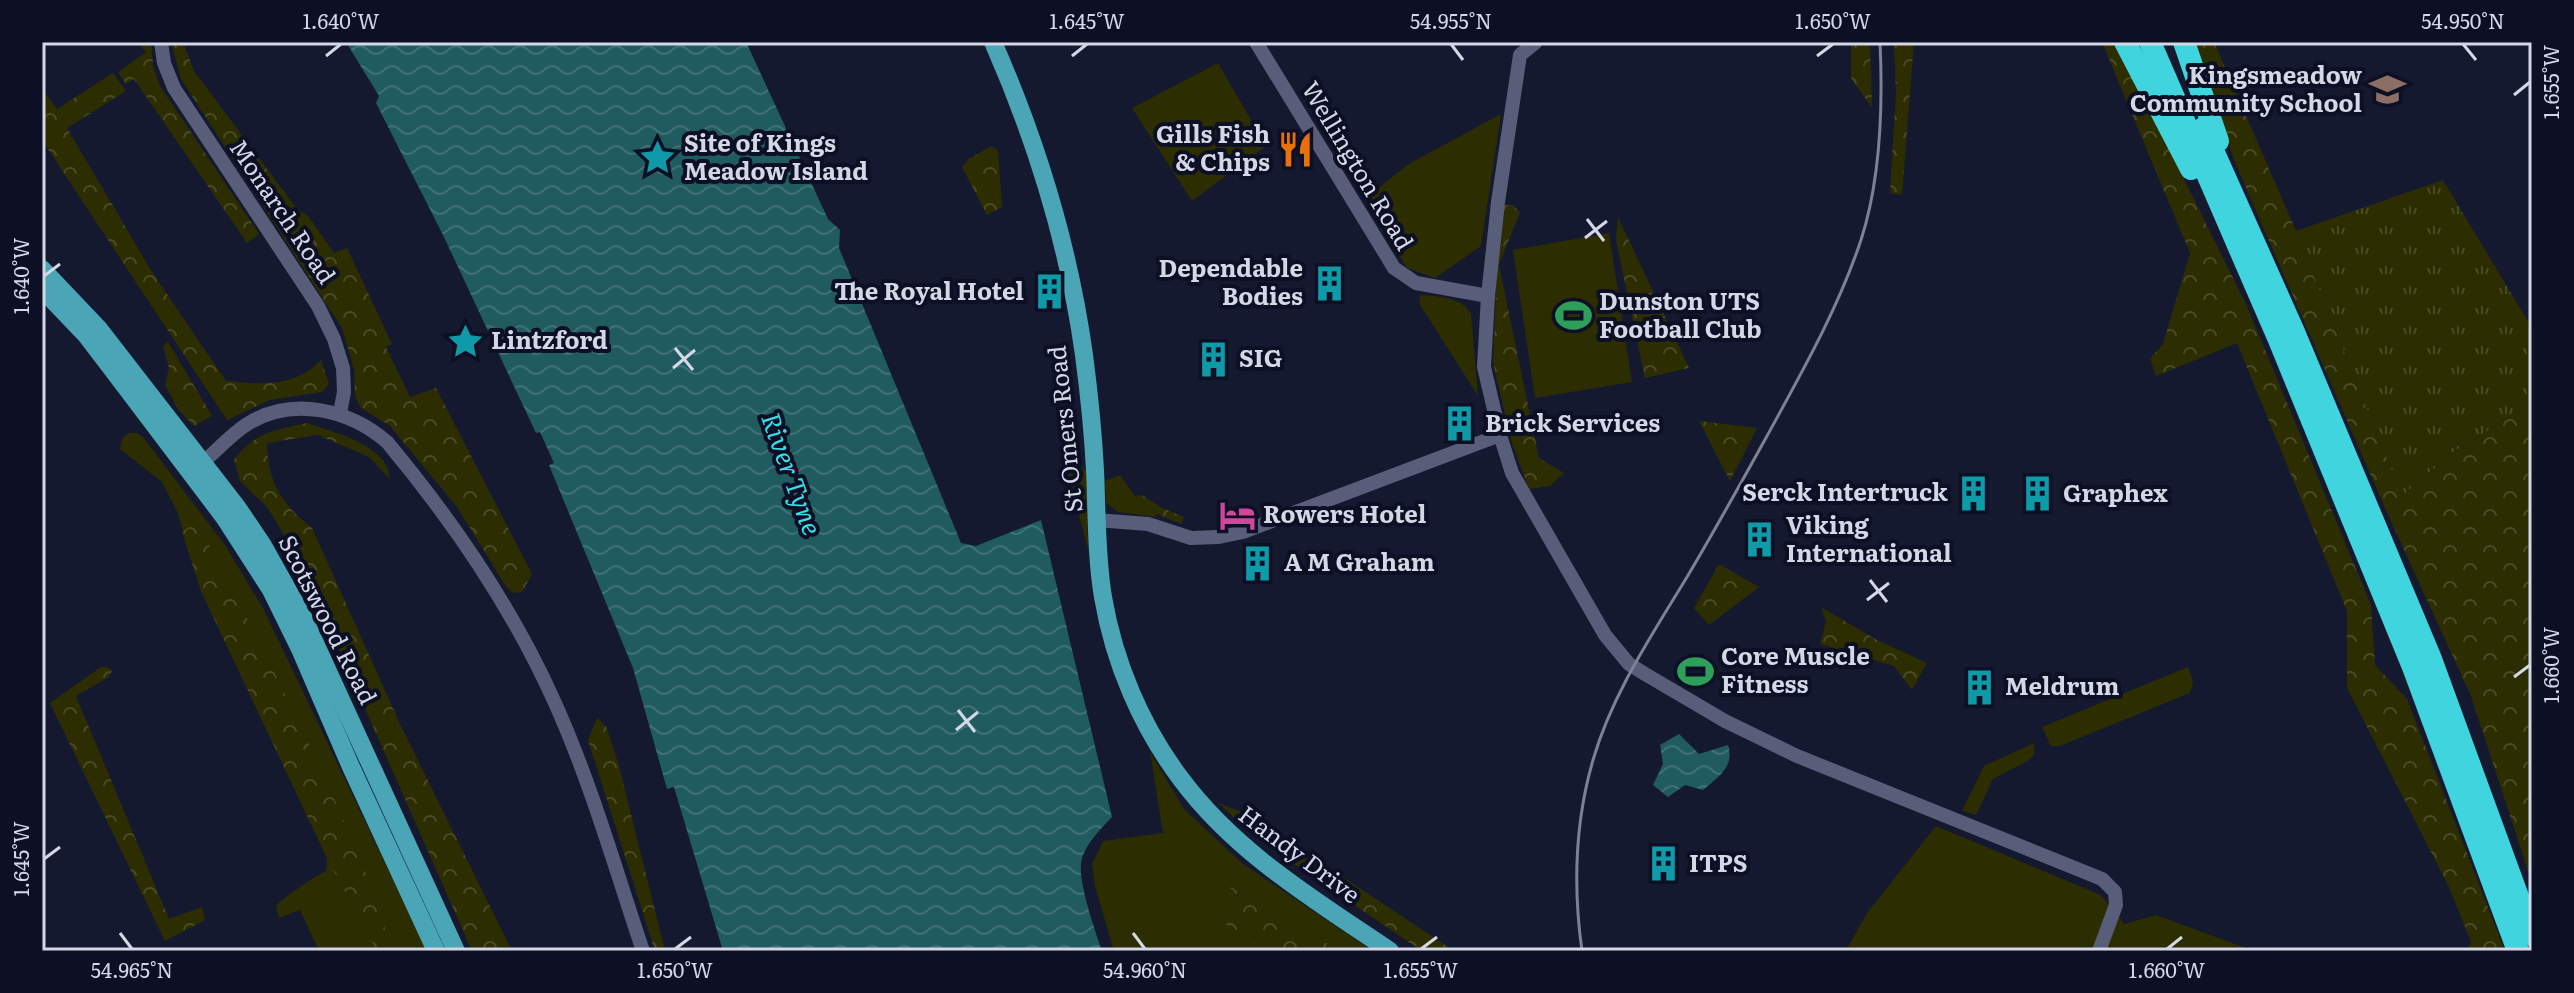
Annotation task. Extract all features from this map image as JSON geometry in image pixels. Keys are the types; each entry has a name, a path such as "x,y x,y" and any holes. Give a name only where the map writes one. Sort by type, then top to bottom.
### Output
{"highway":[{"path":"2125,42 2173,138 2253,261"},
{"path":"2150,42 2253,261 2431,659 2532,935"},
{"path":"2166,42 2253,261"},
{"path":"2184,42 2279,340 2413,667 2518,951"}],"main road":[{"name":"St Omers Road","path":"993,42 1022,113 1060,234 1080,327 1093,436 1096,520"},
{"name":"Scotswood Road","path":"42,269 99,329 194,461 224,517 271,590 436,951"},
{"name":"Scotswood Road","path":"42,289 86,335 194,461 218,482 262,544 304,619 456,951"},
{"name":"Handy Drive","path":"1096,520 1103,596 1118,660 1167,761 1211,816 1241,845 1390,951"}],"street":[{"name":"Monarch Road","path":"161,42 164,63 174,88 299,275 325,320 343,368 344,392 340,413"},
{"name":"Wellington Road","path":"1256,42 1394,268 1416,283 1488,296"},
{"path":"1536,42 1520,55 1498,202 1484,367 1512,473 1605,635 1629,664 1725,721 1797,756 2102,879 2115,892 2116,905 2099,951"},
{"path":"194,461 251,422 270,413 294,409 340,413 371,428 395,452 472,556 516,626 552,696 580,764 643,951"},
{"name":"St Omers Road","path":"1096,520 1148,524 1191,538 1226,536 1500,435"},
{"path":"218,482 220,460 231,437"}],"green space":[{"path":"138,42 151,42 153,66 160,86 259,234 247,243 134,79 126,84 118,72 146,52"},
{"path":"171,42 183,42 194,71 297,209 308,216 334,253 347,248 392,344 386,347 410,397 436,388 532,574 522,592 513,593 507,588 457,507 390,426 361,408 355,396 354,369 342,328 181,79"},
{"path":"1851,42 1870,42 1872,108 1851,78"},
{"path":"1894,42 1914,42 1902,195 1890,193 1896,92"},
{"path":"2102,42 2116,42 2246,304 2371,605 2375,665 2407,699 2505,951 2467,951 2471,942 2449,887 2347,688 2347,611 2237,343 2156,376 2150,359 2163,344 2190,253"},
{"path":"2192,42 2214,42 2296,231 2402,496 2453,452 2532,403 2532,883 2471,696 2385,508 2236,165"},
{"path":"1218,63 1266,146 1192,201 1132,108"},
{"path":"113,73 126,91 67,128 152,272 226,381 264,383 289,380 321,360 329,384 322,392 270,400 227,420 42,140 42,89 57,109"},
{"path":"1501,114 1481,246 1435,278 1407,268 1364,200 1407,165"},
{"path":"991,146 998,150 1002,207 987,215 962,167"},
{"path":"2443,180 2532,328 2532,403 2453,452 2402,496 2296,231"},
{"path":"1501,205 1512,205 1520,212 1499,265 1539,458 1564,473 1550,486 1529,489 1512,443 1493,363 1494,265"},
{"path":"1618,217 1689,368 1645,378 1616,240"},
{"name":"Dunston UTS Football Club","path":"1609,233 1632,382 1535,398 1513,250"},
{"path":"1420,295 1456,301 1471,314 1478,396 1419,303"},
{"path":"168,342 212,416 194,426 178,409 165,385 169,368 163,346"},
{"path":"1699,421 1757,428 1730,481"},
{"path":"307,423 358,442 380,457 387,467 390,479 369,457 318,435 267,443 270,469 278,491 292,510 312,528 400,724 512,951 472,951 301,563 267,507 240,481 234,460 250,443 275,430"},
{"path":"128,433 138,433 143,437 225,545 263,608 427,951 319,951 300,910 279,918 276,906 326,871 327,858 201,591 177,511 162,482 120,449 122,439"},
{"path":"1075,465 1086,470 1091,518 1087,522 1089,552 1066,467"},
{"path":"1120,475 1135,496 1157,514 1155,517 1118,512 1106,503 1105,481"},
{"path":"1142,495 1184,517 1181,524 1157,514 1135,496"},
{"path":"192,525 203,534 218,562 316,759 367,875 390,947 377,951 327,858 201,591 182,532"},
{"path":"1719,564 1759,587 1709,625 1694,608"},
{"path":"1821,607 1875,639 1927,663 1912,690 1894,666 1820,644 1826,621"},
{"path":"101,667 112,671 109,677 76,696 169,919 202,907 205,920 165,941 50,703"},
{"path":"2188,667 2193,682 2190,693 2060,746 2051,746 2042,727"},
{"path":"597,718 606,726 619,766 665,951 655,951 588,740"},
{"path":"2034,743 2034,755 2029,760 1993,779 1976,815 1962,811 1984,766"},
{"path":"1150,752 1184,809 1243,864 1373,951 1114,951 1095,886 1092,864 1103,841 1163,833"},
{"path":"1218,803 1250,815 1454,951 1422,951 1264,844"},
{"path":"1936,826 2101,895 2124,924 2156,915 2254,951 1848,951 1867,913"},
{"path":"1231,887 1340,951 1267,951 1225,924"}],"water":[{"name":"River Tyne","path":"346,42 746,42 828,219 840,230 839,248 961,543 976,546 1041,520 1112,817 1089,845 1081,864 1085,895 1102,951 723,951 674,787 667,789 633,668 549,465 554,463 540,432 536,433 443,235 376,103 379,96"},
{"path":"1679,734 1699,754 1728,745 1729,759 1724,771 1703,790 1685,785 1668,797 1653,785 1663,764 1660,745"}],"railway":[{"path":"1582,951 1577,903 1577,855 1582,807 1593,760 1622,688 1793,388 1852,266 1868,216 1877,167 1881,116 1880,42"}],"place":[{"name":"Kingsmeadow Community School","path":"2388,90"},
{"name":"Gills Fish & Chips","path":"1296,149"},
{"name":"Site of Kings Meadow Island","path":"658,158"},
{"name":"Dependable Bodies","path":"1329,283"},
{"name":"The Royal Hotel","path":"1050,292"},
{"name":"Dunston UTS Football Club","path":"1573,316"},
{"name":"Lintzford","path":"465,341"},
{"name":"SIG","path":"1213,359"},
{"name":"Brick Services","path":"1459,424"},
{"name":"Serck Intertruck","path":"1974,493"},
{"name":"Graphex","path":"2037,494"},
{"name":"Rowers Hotel","path":"1237,515"},
{"name":"Viking International","path":"1760,540"},
{"name":"A M Graham","path":"1258,563"},
{"name":"Core Muscle Fitness","path":"1695,671"},
{"name":"Meldrum","path":"1979,687"},
{"name":"ITPS","path":"1663,864"}]}
